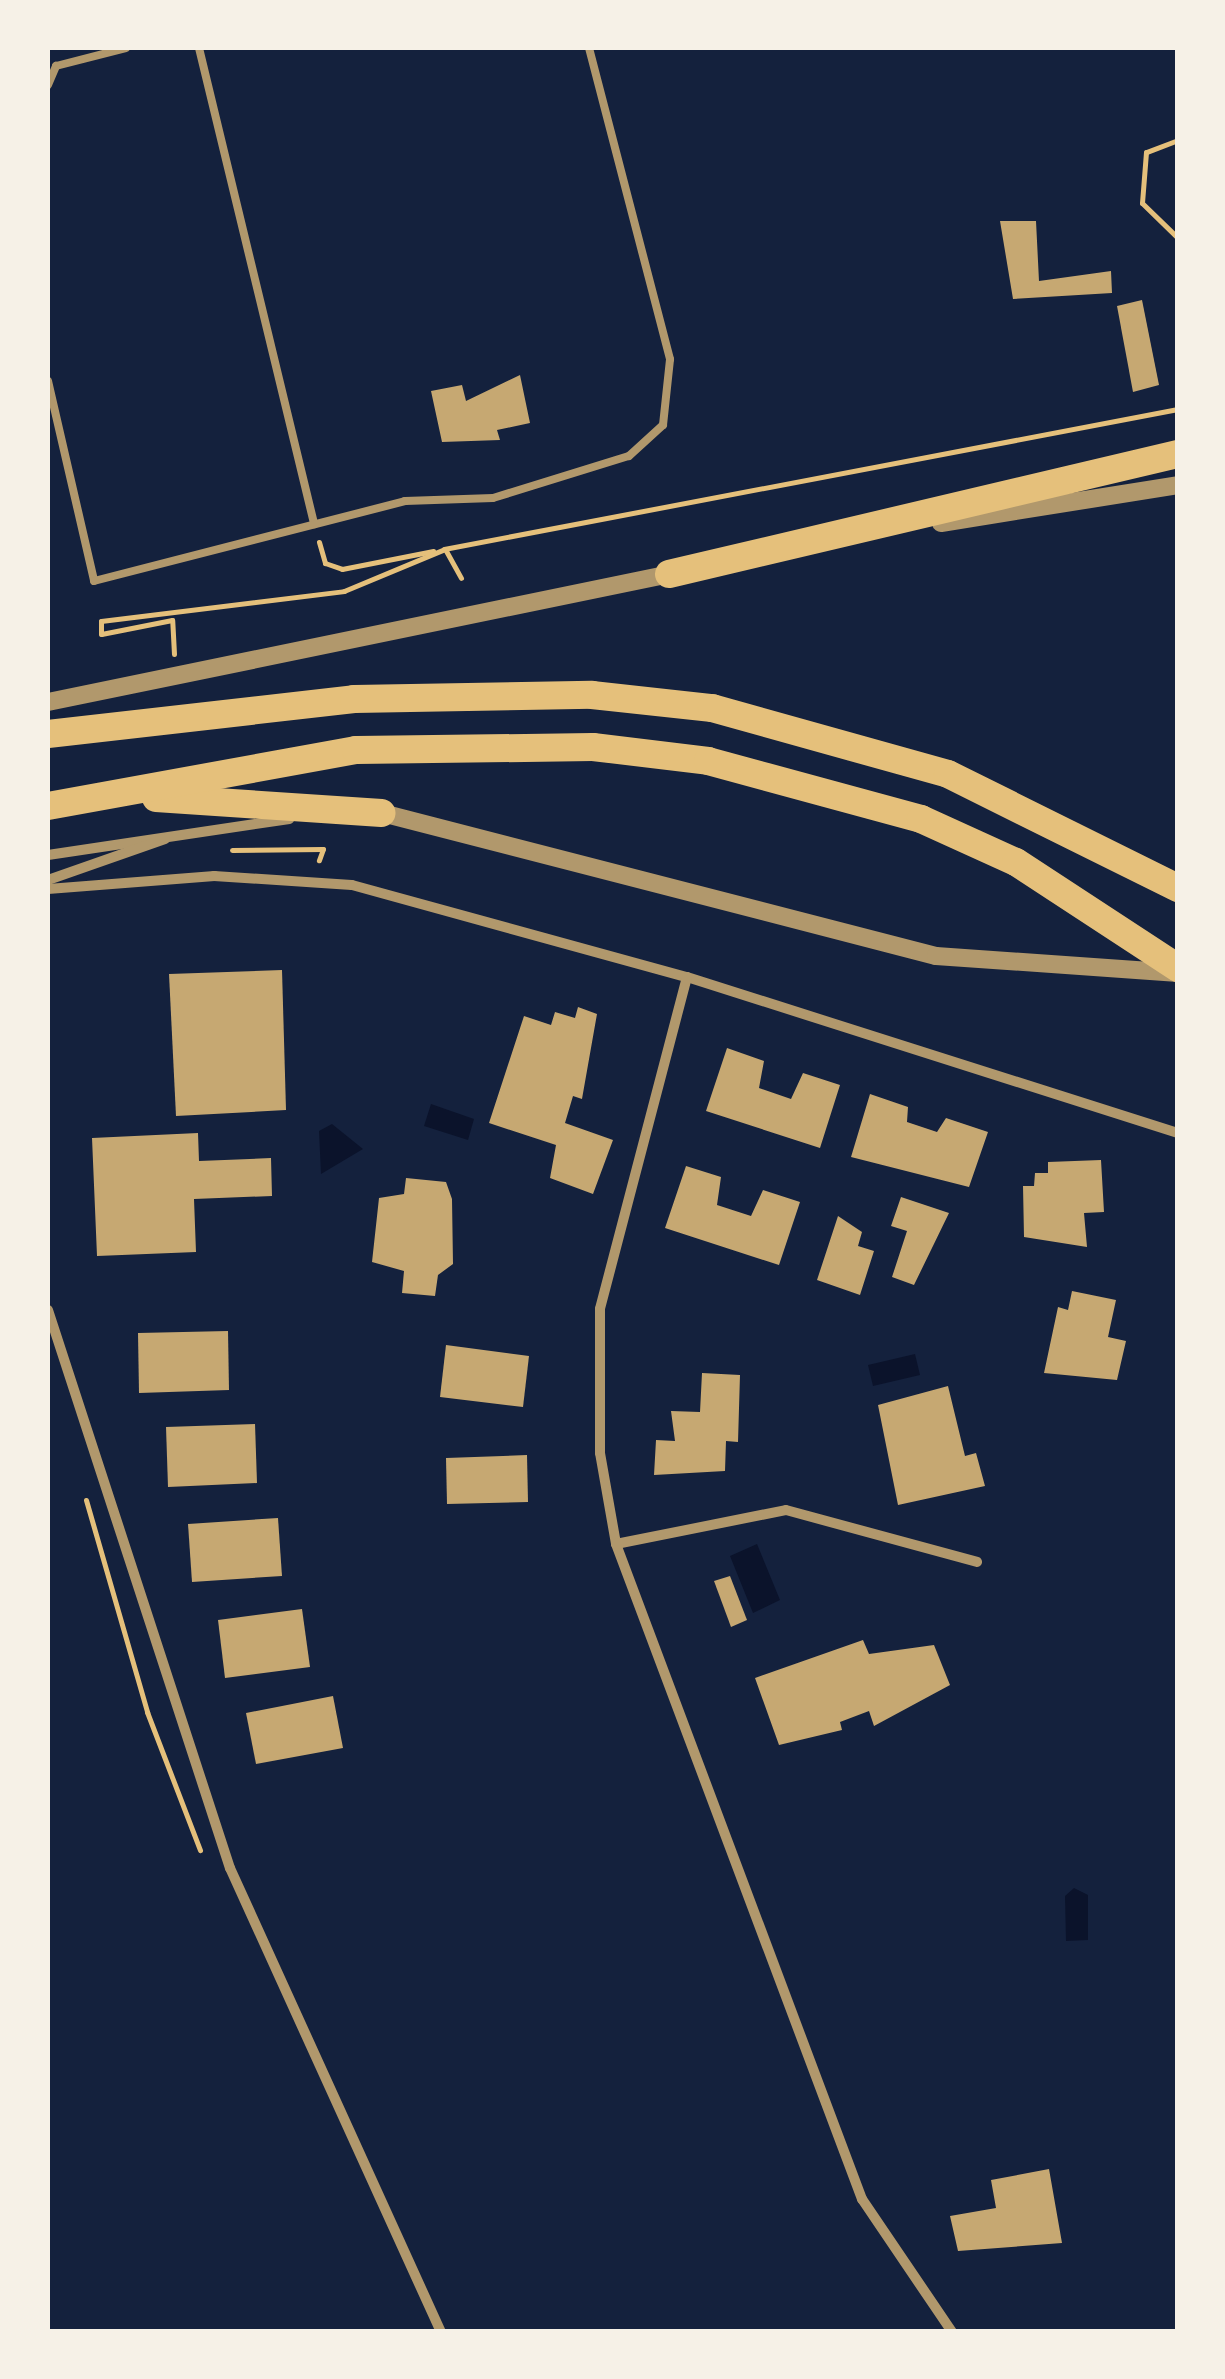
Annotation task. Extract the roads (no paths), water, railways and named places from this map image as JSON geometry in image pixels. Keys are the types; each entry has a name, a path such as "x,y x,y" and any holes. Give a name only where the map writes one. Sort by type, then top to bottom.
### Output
{"highway":[{"path":"668,574 1178,454"},
{"path":"48,734 354,699 592,695 712,708 948,774 1178,888"},
{"path":"48,806 356,750 593,747 708,761 921,819 1120,924 1178,970"},
{"path":"119,795 382,813"}],"street":[{"path":"48,702 668,574 1178,484"},
{"path":"48,855 192,830 382,813 936,956 1178,970"},
{"path":"48,880 192,830"},
{"path":"48,889 214,876 352,886 687,978 1178,1133"},
{"path":"687,978 600,1309 600,1453 616,1544 862,2199 952,2332"},
{"path":"48,1310 230,1868 441,2332"},
{"path":"616,1544 786,1510 977,1562"}],"lane":[{"path":"48,85 56,66 126,48"},
{"path":"199,48 314,524"},
{"path":"48,381 94,580 405,501 493,498 629,456 663,425 670,359 589,48"}],"water":[{"path":"431,1104 474,1119 468,1140 424,1126"},
{"path":"332,1124 363,1149 321,1174 319,1131"},
{"path":"915,1354 920,1375 873,1386 868,1365"},
{"path":"757,1544 780,1600 753,1613 730,1556"},
{"path":"1074,1888 1088,1895 1088,1940 1066,1941 1065,1896"}]}
